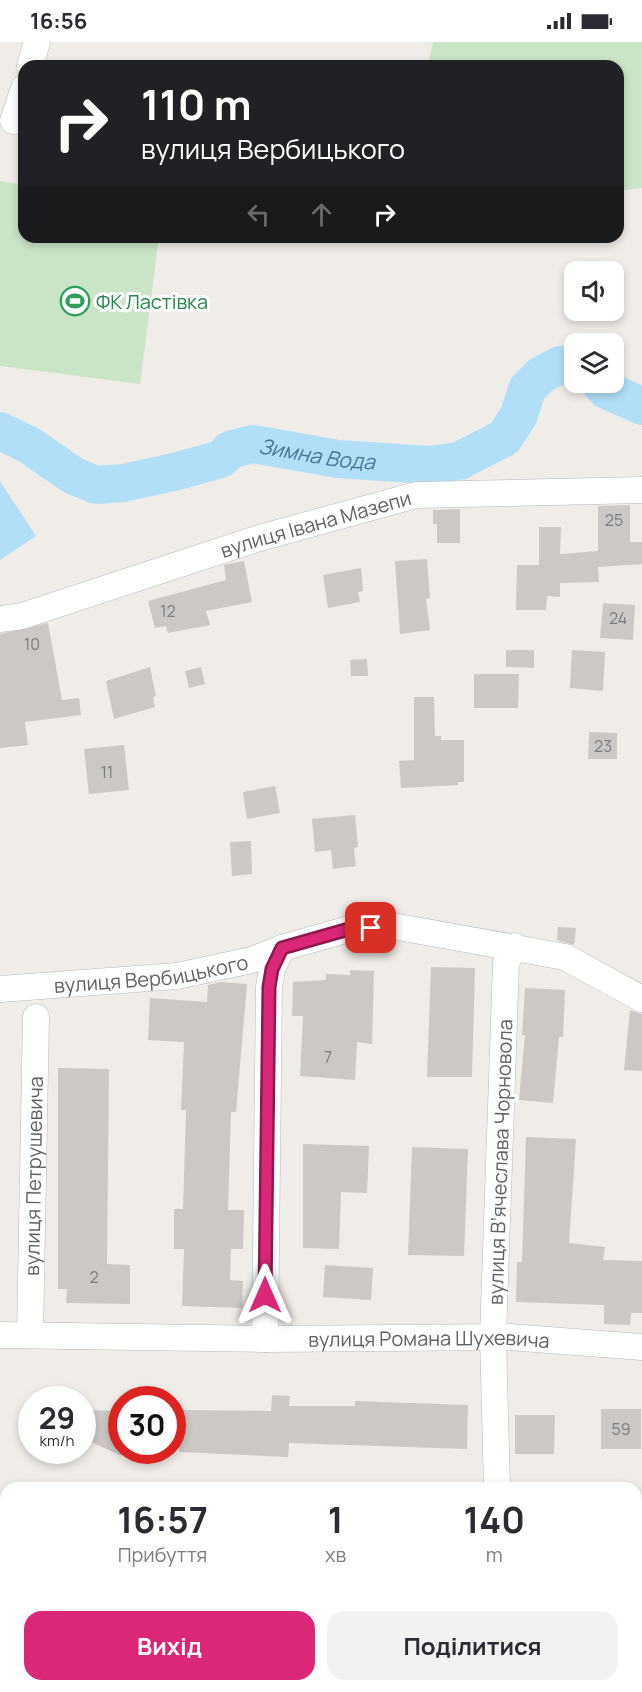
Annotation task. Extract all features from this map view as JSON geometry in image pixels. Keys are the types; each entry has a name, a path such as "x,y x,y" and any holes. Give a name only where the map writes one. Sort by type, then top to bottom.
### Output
{"street":[{"path":"32,60 37,42"},
{"path":"13,120 18,105"},
{"name":"вулиця Івана Мазепи","path":"0,619 22,616 256,538 416,495 642,490"},
{"name":"вулиця Вербицького","path":"0,989 177,976 252,960 282,948 349,929 393,926 515,946 565,957 642,999"},
{"name":"вулиця Вʼячеслава Чорновола","path":"497,1482 493,1337 506,963 515,946"},
{"path":"265,1339 269,987 272,969 282,948"},
{"name":"вулиця Петрушевича","path":"30,1335 36,1017"},
{"name":"вулиця Романа Шухевича","path":"0,1335 265,1339 493,1337 642,1347"}],"green space":[{"path":"433,42 642,42 642,188 624,190 624,60 429,60"},
{"name":"ФК Ластівка","path":"0,181 18,184 18,243 158,243 140,384 0,366"}],"water":[{"path":"0,481 36,536 0,560"}],"building":[{"path":"630,505 630,542 642,542 642,564 598,567 599,582 560,583 560,597 547,596 546,610 516,610 517,565 539,565 539,527 561,527 560,554 598,551 598,506"},
{"path":"460,509 460,543 437,543 437,524 433,524 433,510"},
{"path":"427,559 430,598 426,599 430,630 400,634 395,561"},
{"path":"244,561 252,602 206,611 210,625 168,633 166,626 155,628 148,601 226,580 224,565"},
{"path":"361,568 363,591 358,592 360,602 328,608 323,575"},
{"path":"603,603 635,605 633,640 600,638"},
{"path":"48,623 62,700 79,698 81,715 25,722 28,745 0,748 0,634"},
{"path":"506,650 534,650 534,668 506,667"},
{"path":"572,650 605,652 603,691 570,688"},
{"path":"367,659 368,676 351,676 350,660"},
{"path":"150,667 156,696 153,697 155,707 114,719 106,681"},
{"path":"201,667 205,684 189,688 185,671"},
{"path":"474,674 519,674 518,708 474,708"},
{"path":"414,697 434,697 435,736 441,736 441,740 464,740 464,782 458,782 458,785 401,788 399,761 414,760"},
{"path":"589,732 617,733 617,759 588,759"},
{"path":"124,745 129,790 89,794 84,749"},
{"path":"275,786 280,813 247,819 243,792"},
{"path":"355,815 358,847 354,848 356,866 333,869 331,850 315,852 312,819"},
{"path":"251,841 252,874 232,876 230,842"},
{"path":"558,927 576,928 574,945 557,940"},
{"path":"431,967 475,968 472,1077 427,1077"},
{"path":"350,970 374,971 372,1044 357,1042 355,1080 300,1076 303,1016 292,1016 293,982 326,980 326,974 350,975"},
{"path":"221,982 247,984 236,1112 231,1112 228,1210 244,1210 243,1249 231,1249 230,1280 243,1281 242,1308 182,1306 184,1249 174,1249 174,1209 183,1209 186,1110 181,1110 184,1042 148,1040 150,998 207,1002 208,985"},
{"path":"525,988 565,990 563,1037 559,1037 553,1103 519,1100 525,1035 522,1035"},
{"path":"630,1010 642,1014 642,1071 624,1070"},
{"path":"58,1068 109,1069 107,1264 130,1265 130,1304 66,1303 67,1289 58,1289"},
{"path":"526,1137 576,1139 569,1243 605,1247 603,1260 642,1261 642,1313 631,1313 630,1325 604,1324 604,1305 516,1302 517,1262 522,1262"},
{"path":"303,1144 369,1146 367,1193 341,1192 339,1249 303,1248"},
{"path":"412,1147 468,1149 464,1256 408,1255"},
{"path":"325,1265 373,1268 371,1300 323,1297"},
{"path":"272,1395 290,1396 289,1406 355,1406 355,1401 468,1405 467,1449 289,1443 288,1457 186,1452 186,1410 271,1411"},
{"path":"601,1409 641,1409 641,1449 601,1449"},
{"path":"96,1410 108,1411 108,1450 96,1444"},
{"path":"515,1415 555,1415 554,1454 515,1454"}],"waterway":[{"name":"Зимна Вода","path":"0,431 29,445 74,476 96,485 123,483 174,472 221,459 230,450 253,444 338,459 429,465 459,461 504,438 519,415 527,389 541,375 560,365 564,365"},
{"name":"Зимна Вода","path":"613,393 642,406"}],"place":[{"name":"ФК Ластівка","path":"75,301"}],"route":[{"path":"265,1295 266,1098 269,987 272,969 282,948 349,929 371,928"}]}
